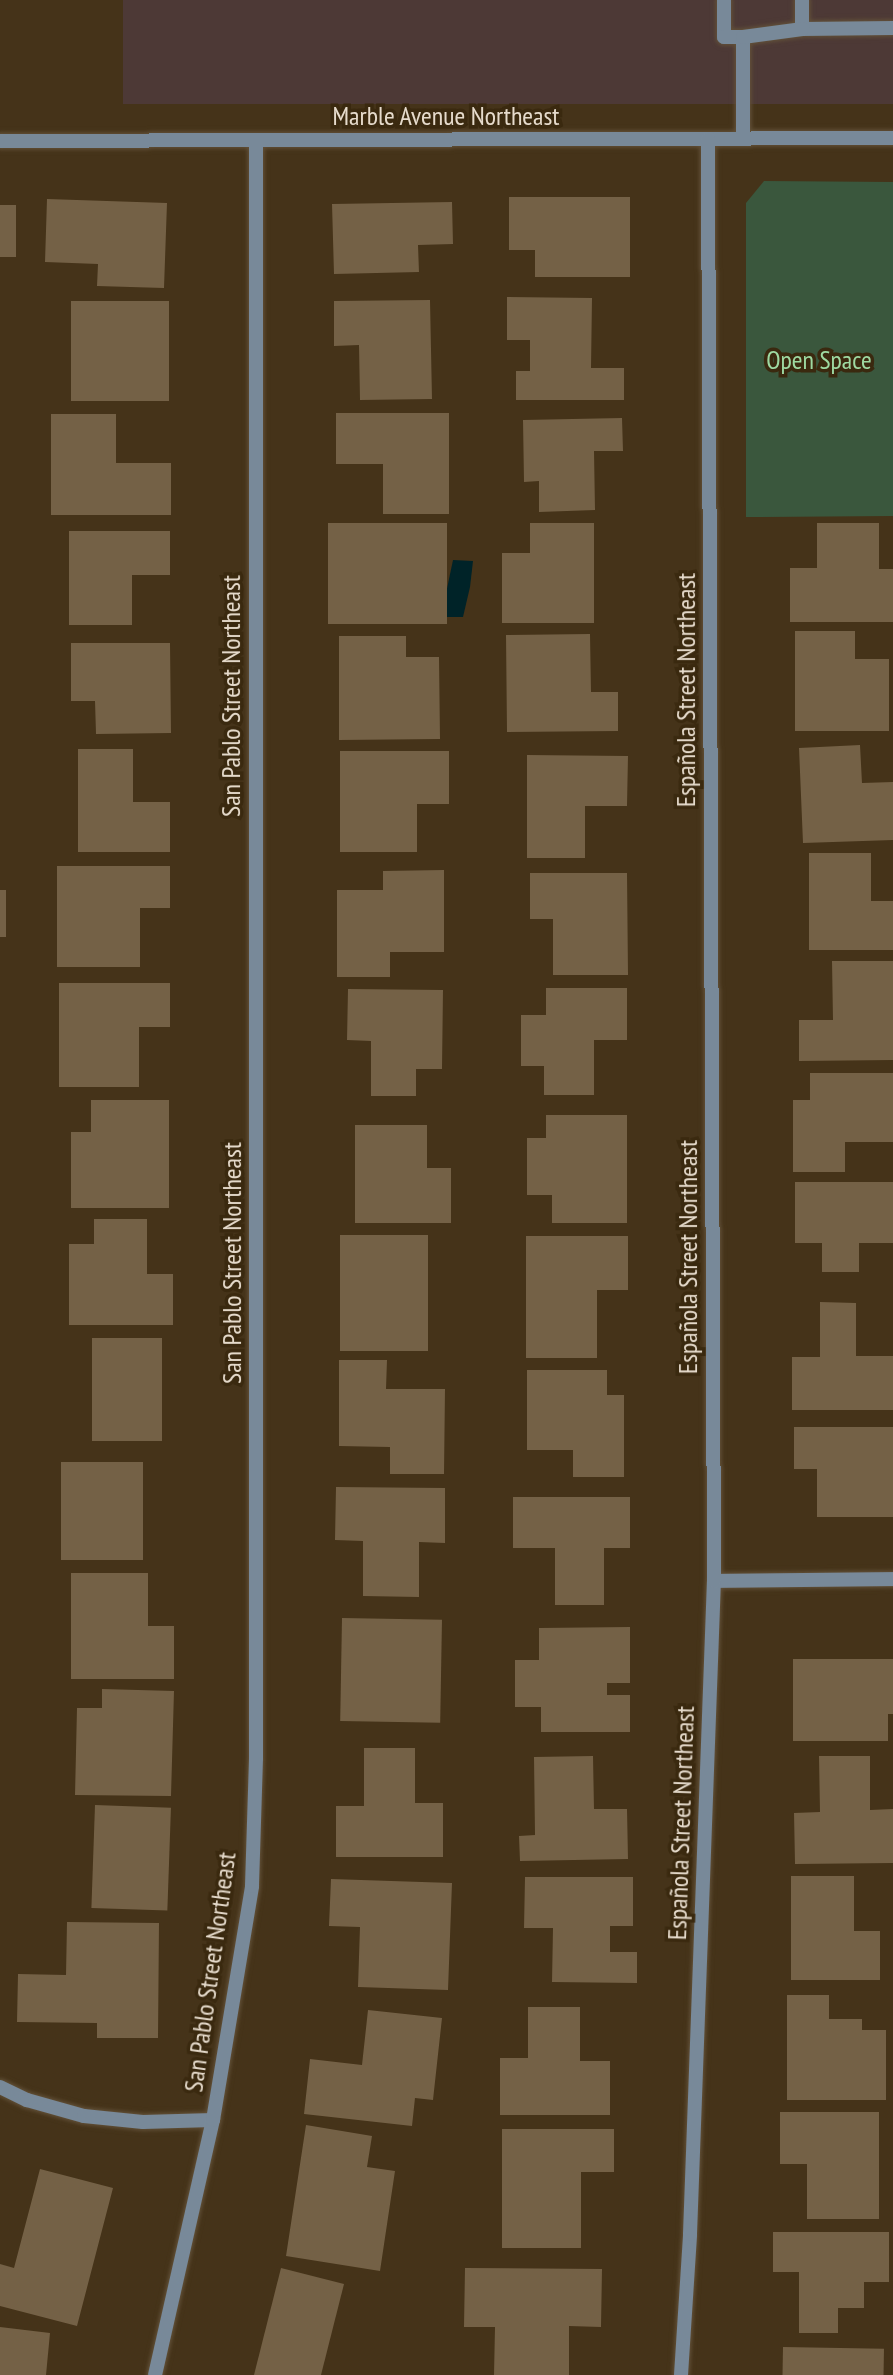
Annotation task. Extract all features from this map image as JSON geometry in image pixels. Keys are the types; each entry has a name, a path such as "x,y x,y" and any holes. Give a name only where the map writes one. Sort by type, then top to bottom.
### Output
{"street":[{"path":"724,0 724,37 802,29 893,28"},
{"path":"802,0 802,29"},
{"path":"743,37 744,139"},
{"name":"Marble Avenue Northeast","path":"0,141 893,138"},
{"name":"Española Street Northeast","path":"681,2375 690,2234 714,1581 708,139"},
{"name":"San Pablo Street Northeast","path":"155,2375 213,2120 252,1886 256,1758 256,141"},
{"path":"714,1581 893,1579"},
{"path":"0,2087 27,2100 84,2116 143,2122 213,2120"}],"shaded area":[{"path":"123,0 893,0 893,104 123,104"}],"green space":[{"name":"Open Space","path":"764,181 893,182 893,516 746,517 746,203"}],"water":[{"path":"453,560 473,561 470,587 463,617 441,617"}],"building":[{"path":"509,197 630,197 630,277 535,277 535,250 509,250"},
{"path":"47,199 167,203 164,288 97,286 98,264 45,262"},
{"path":"452,202 453,244 418,245 419,272 334,274 332,204"},
{"path":"0,205 16,205 16,257 0,257"},
{"path":"507,297 592,298 591,368 624,368 624,400 516,400 516,371 530,371 530,340 507,340"},
{"path":"430,300 432,399 360,400 359,345 334,346 334,301"},
{"path":"71,301 169,301 169,401 71,401"},
{"path":"336,413 449,413 449,514 383,514 383,464 336,464"},
{"path":"51,414 116,414 116,463 171,463 171,515 51,515"},
{"path":"622,418 623,451 594,451 595,510 539,512 539,481 524,482 523,420"},
{"path":"328,523 447,523 447,624 328,624"},
{"path":"530,523 594,523 594,623 502,623 502,553 530,553"},
{"path":"817,523 879,523 879,569 893,569 893,622 790,622 790,568 817,568"},
{"path":"69,531 170,531 170,575 132,575 132,625 69,625"},
{"path":"795,631 855,631 855,659 889,659 889,731 795,731"},
{"path":"590,634 591,692 618,692 618,731 507,732 506,635"},
{"path":"339,636 406,636 406,657 439,657 440,739 339,740"},
{"path":"71,643 170,643 171,733 96,734 95,701 71,701"},
{"path":"860,745 862,783 893,782 893,840 803,843 799,748"},
{"path":"78,749 133,749 133,802 170,802 170,852 78,852"},
{"path":"340,751 449,751 449,804 417,804 417,852 340,852"},
{"path":"527,755 628,756 627,806 585,806 585,858 527,858"},
{"path":"809,853 871,853 871,901 893,901 893,950 809,950"},
{"path":"57,866 170,866 170,908 140,908 140,967 57,967"},
{"path":"444,870 444,952 390,952 390,977 337,977 337,890 383,890 383,871"},
{"path":"530,873 627,873 628,975 553,975 553,919 530,919"},
{"path":"0,890 6,890 6,937 0,937"},
{"path":"832,961 893,961 893,1060 799,1061 799,1020 833,1020"},
{"path":"59,983 170,983 170,1027 139,1027 139,1087 59,1087"},
{"path":"546,988 627,988 627,1040 594,1040 594,1095 544,1095 544,1066 521,1066 521,1015 546,1015"},
{"path":"348,989 443,990 442,1069 416,1069 416,1096 371,1096 371,1041 347,1040"},
{"path":"810,1073 893,1073 893,1142 845,1142 845,1172 793,1172 793,1100 810,1100"},
{"path":"91,1100 169,1100 169,1208 71,1208 71,1132 91,1132"},
{"path":"546,1115 627,1115 627,1223 552,1223 552,1195 527,1195 527,1138 546,1138"},
{"path":"355,1125 427,1125 427,1168 451,1168 451,1223 355,1223"},
{"path":"795,1182 893,1182 893,1243 859,1243 859,1272 822,1272 822,1243 795,1243"},
{"path":"94,1219 147,1219 147,1274 173,1274 173,1325 69,1325 69,1244 94,1244"},
{"path":"340,1235 428,1235 428,1351 340,1351"},
{"path":"526,1236 628,1236 628,1290 597,1290 597,1358 526,1358"},
{"path":"820,1302 856,1303 856,1356 893,1356 893,1410 792,1410 792,1357 820,1357"},
{"path":"92,1338 162,1338 162,1441 92,1441"},
{"path":"339,1360 387,1360 386,1389 445,1389 444,1474 390,1474 390,1447 339,1446"},
{"path":"527,1370 607,1370 607,1395 624,1395 624,1477 573,1477 573,1450 527,1450"},
{"path":"794,1427 893,1427 893,1517 817,1517 817,1469 794,1469"},
{"path":"61,1462 143,1462 143,1560 61,1560"},
{"path":"336,1487 445,1488 445,1543 419,1542 419,1597 363,1596 363,1541 335,1540"},
{"path":"513,1497 630,1497 630,1548 604,1548 604,1605 555,1605 555,1548 513,1548"},
{"path":"71,1573 148,1573 148,1626 174,1626 174,1679 71,1679"},
{"path":"342,1618 442,1620 440,1723 340,1721"},
{"path":"630,1627 630,1683 607,1683 607,1695 630,1695 630,1732 541,1732 541,1707 515,1707 515,1660 539,1660 539,1628"},
{"path":"793,1659 893,1659 893,1714 888,1714 888,1741 793,1741"},
{"path":"102,1689 174,1691 171,1796 75,1795 77,1708 102,1708"},
{"path":"364,1748 415,1748 415,1803 443,1803 443,1857 336,1857 336,1806 364,1806"},
{"path":"593,1756 594,1809 627,1809 628,1859 520,1861 519,1836 535,1835 534,1757"},
{"path":"819,1756 870,1756 870,1810 893,1809 893,1863 795,1864 794,1813 820,1812"},
{"path":"95,1805 171,1808 167,1911 91,1908"},
{"path":"791,1876 854,1876 854,1931 880,1931 880,1980 791,1980"},
{"path":"525,1877 633,1877 633,1926 610,1926 610,1952 637,1952 637,1983 552,1982 553,1928 524,1928"},
{"path":"331,1879 452,1883 448,1990 358,1987 360,1927 329,1926"},
{"path":"67,1922 159,1923 158,2038 97,2038 97,2023 17,2022 18,1974 66,1975"},
{"path":"787,1995 829,1995 829,2019 862,2019 862,2030 886,2030 886,2100 787,2100"},
{"path":"528,2007 580,2007 580,2061 610,2061 610,2115 500,2115 500,2058 528,2058"},
{"path":"368,2010 442,2018 433,2100 415,2098 412,2126 304,2114 310,2059 362,2065"},
{"path":"780,2112 879,2112 879,2219 807,2219 807,2164 780,2164"},
{"path":"306,2125 372,2136 367,2167 395,2171 380,2271 286,2256"},
{"path":"502,2129 614,2129 614,2172 581,2172 581,2248 502,2248"},
{"path":"40,2169 113,2188 77,2326 0,2306 0,2264 14,2268"},
{"path":"773,2232 889,2232 889,2282 864,2282 864,2308 838,2308 838,2333 799,2333 799,2272 773,2272"},
{"path":"281,2268 344,2284 321,2375 254,2375"},
{"path":"465,2268 602,2269 601,2327 569,2326 569,2375 494,2375 495,2327 464,2327"},
{"path":"0,2327 50,2333 46,2375 0,2375"},
{"path":"783,2347 884,2349 884,2375 783,2375"}]}
